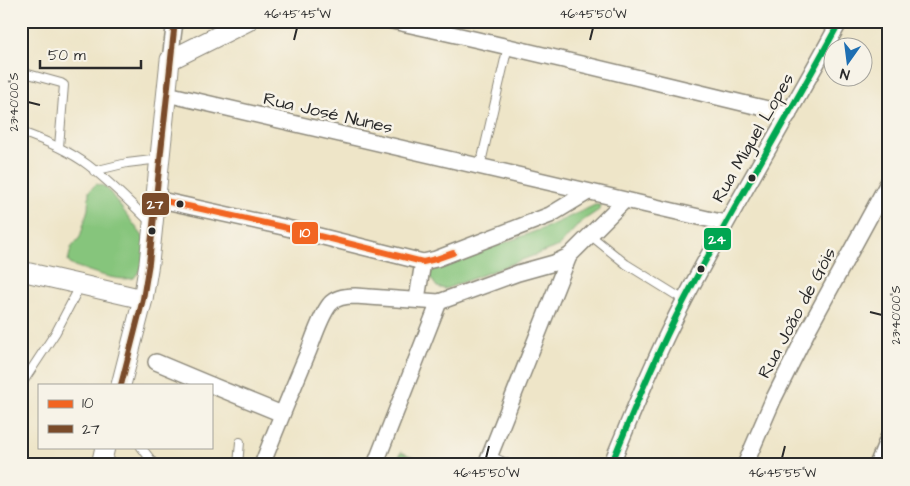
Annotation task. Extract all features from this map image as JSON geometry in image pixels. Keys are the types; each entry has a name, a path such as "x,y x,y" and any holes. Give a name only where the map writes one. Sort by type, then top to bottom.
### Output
{"street":[{"path":"121,384 143,299 154,226 175,21"},
{"path":"170,60 248,21"},
{"path":"392,21 508,46 789,114"},
{"name":"Rua Miguel Lopes","path":"611,465 647,377 684,300 840,21"},
{"name":"Rua José Nunes","path":"167,94 726,223"},
{"name":"Rua João de Góis","path":"746,465 773,400 809,328 889,181"},
{"path":"156,198 423,262 436,259 550,216 588,192"},
{"path":"262,465 316,334 330,304 336,299 344,296 355,296 440,302 569,256 624,201"},
{"path":"488,460 569,256"},
{"path":"417,299 423,262"},
{"path":"21,271 143,299"},
{"path":"375,465 440,302"},
{"path":"156,362 209,384"},
{"path":"212,385 282,414"},
{"path":"877,465 889,436"},
{"path":"101,465 105,448"}],"lane":[{"path":"480,167 508,46"},
{"path":"21,72 64,85 59,147"},
{"path":"21,132 59,147 88,165 130,201 154,226"},
{"path":"94,171 127,163 160,159"},
{"path":"590,235 626,264 684,300"},
{"path":"21,385 56,332 80,286"},
{"path":"238,465 240,442"},
{"path":"142,448 155,465"},
{"path":"488,460 511,465"}],"green space":[{"path":"96,184 104,186 109,191 144,238 146,262 134,278 126,279 102,275 71,265 68,261 71,248 80,237 88,209 89,191"},
{"path":"595,205 600,205 599,210 581,222 559,246 445,289 437,287 430,277 430,272 436,268 547,227"},
{"path":"401,452 430,464 431,465 396,465"}],"transit line":[{"name":"27","path":"121,384 143,299 149,263 175,21"},
{"name":"24","path":"611,465 655,360 685,299 840,21"},
{"name":"10","path":"156,199 283,227 423,262 453,253"}]}
